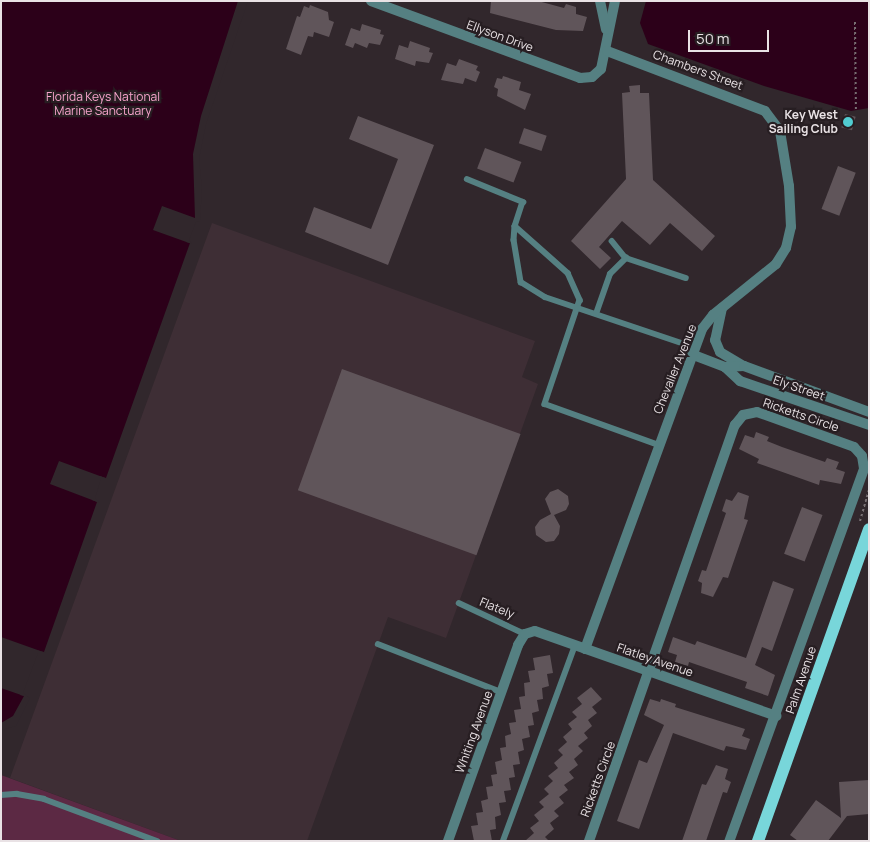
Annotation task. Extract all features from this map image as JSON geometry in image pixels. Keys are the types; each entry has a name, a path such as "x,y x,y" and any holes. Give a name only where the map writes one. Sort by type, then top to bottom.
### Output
{"main road":[{"name":"Palm Avenue","path":"758,841 869,529"}],"street":[{"name":"Ellyson Drive","path":"371,1 580,78 592,77 601,69 606,50"},
{"path":"600,1 606,32 606,50"},
{"path":"606,32 615,1"},
{"name":"Chambers Street","path":"606,50 744,101 765,111 775,122"},
{"name":"Chevalier Avenue","path":"580,647 702,329 722,308 776,264 786,248 791,227 789,186 780,131 775,122"},
{"name":"Ely Street","path":"722,308 715,340 720,352 744,366 864,410"},
{"name":"Ely Street","path":"693,351 725,367 740,381 869,425"},
{"name":"Ely Street","path":"725,367 744,366"},
{"path":"795,400 799,386"},
{"path":"855,420 864,410"},
{"name":"Ricketts Circle","path":"589,841 650,672 735,425 743,415 757,412 854,447 862,456 864,469 776,716 729,841"},
{"name":"Flatley Avenue","path":"525,634 535,631 776,716"},
{"name":"Whiting Avenue","path":"448,841 501,692 525,634"}],"lane":[{"path":"468,179 523,202 515,226 521,282 545,297 596,314 693,351"},
{"path":"515,226 568,273 580,300 545,404 659,445"},
{"path":"612,240 626,258 686,278"},
{"path":"596,314 610,274 626,258"},
{"name":"Flately","path":"459,603 525,634"},
{"path":"378,644 501,692"},
{"path":"503,841 580,647"},
{"path":"1,795 17,794 44,799 157,841"}],"path":[{"path":"855,22 856,110"}],"shaded area":[{"name":"Florida Keys National Marine Sanctuary","path":"1,1 245,1 203,124 196,159 200,189 195,219 186,242 190,243 106,478 100,476 92,500 97,502 44,652 36,650 20,695 28,697 14,725 1,727"},
{"path":"646,1 869,1 869,108 851,111 764,86 648,44 640,23"},
{"path":"212,223 535,341 522,377 538,384 446,638 388,617 307,841 181,841 10,778"},
{"path":"1,775 181,841 1,841"}],"pier":[{"path":"238,1 248,1 206,124 199,159 202,189 200,221 196,222 189,240 192,244 153,230 162,206 195,218 193,154 201,116"},
{"path":"59,461 108,479 101,479 95,498 100,503 50,484"},
{"path":"1,637 46,653 38,653 23,693 30,698 16,726 1,730 1,723 13,716 24,696 1,688"}],"building":[{"path":"491,1 538,1 564,8 566,4 576,7 576,14 587,17 583,31 556,30 490,13"},
{"path":"310,5 328,12 329,20 334,22 329,37 314,32 313,37 308,36 301,55 286,49 297,16 300,17 304,6 309,8"},
{"path":"362,24 381,30 380,34 384,35 380,45 369,43 367,48 355,43 353,48 345,45 351,28 360,31"},
{"path":"410,41 430,48 429,52 433,53 429,63 416,61 415,66 395,59 399,45 408,48"},
{"path":"459,59 478,66 476,70 480,72 476,82 465,78 463,84 441,80 447,63 456,66"},
{"path":"503,76 521,82 519,90 531,94 525,110 497,96 498,89 494,87 497,78 502,79"},
{"path":"640,85 640,93 649,93 653,180 715,236 702,251 670,223 650,245 622,221 599,247 611,258 600,269 571,241 626,179 622,93 630,92 629,86"},
{"name":"Key West Sailing Club","path":"845,114 856,117 852,130 841,128"},
{"path":"358,116 434,145 388,265 305,232 314,207 371,229 398,159 349,139"},
{"path":"524,128 547,136 541,151 519,143"},
{"path":"485,148 521,162 514,183 477,169"},
{"path":"838,166 856,173 839,216 822,209"},
{"path":"342,369 521,434 476,555 298,490"},
{"path":"756,432 769,437 767,441 782,447 825,462 827,458 839,462 836,469 845,472 841,484 820,480 819,485 757,463 759,459 739,449 745,435 754,438"},
{"path":"558,489 568,496 569,504 566,510 554,515 560,526 559,534 554,541 546,542 536,535 535,527 540,520 551,514 545,499 550,492"},
{"path":"738,492 749,496 744,519 748,520 728,578 723,577 713,597 701,593 702,583 698,581 702,570 706,571 726,513 722,511 726,499 732,501"},
{"path":"802,507 823,515 805,562 784,554"},
{"path":"773,581 794,589 772,651 762,647 755,665 775,675 768,696 745,688 747,682 689,662 688,666 675,662 677,655 668,652 673,637 695,645 697,641 746,658"},
{"path":"550,655 553,673 547,674 549,686 542,688 543,699 537,700 539,711 532,713 534,725 528,726 530,737 522,739 524,750 518,752 520,764 513,765 515,777 509,778 511,790 504,791 506,802 499,803 501,815 495,817 496,829 490,830 492,841 474,841 471,826 478,825 476,813 483,812 481,801 488,799 486,787 493,786 491,775 497,774 495,762 502,760 500,748 506,747 505,736 511,734 509,723 516,722 514,710 521,709 519,697 525,696 524,683 530,682 528,671 535,670 533,658"},
{"path":"591,687 602,699 592,707 597,713 588,720 592,726 584,733 588,738 578,746 583,751 574,759 578,765 569,772 574,778 564,785 568,790 559,797 564,803 554,811 559,816 550,823 554,829 545,837 549,841 525,841 534,833 530,828 539,821 534,815 544,807 539,802 549,794 544,789 553,781 548,776 558,768 554,763 563,755 558,750 567,742 563,737 572,729 568,724 577,717 572,712 582,704 577,698"},
{"path":"650,699 660,702 661,699 676,704 675,707 745,729 742,736 750,739 746,750 726,746 724,751 673,733 639,829 617,821 639,760 647,763 664,725 644,715"},
{"path":"716,765 728,769 725,779 731,782 727,793 723,792 706,841 682,841 702,784 706,785"},
{"path":"869,780 869,814 847,816 828,841 798,841 790,835 816,800 841,818 839,782"}],"place":[{"name":"Key West Sailing Club","path":"848,122"}]}
